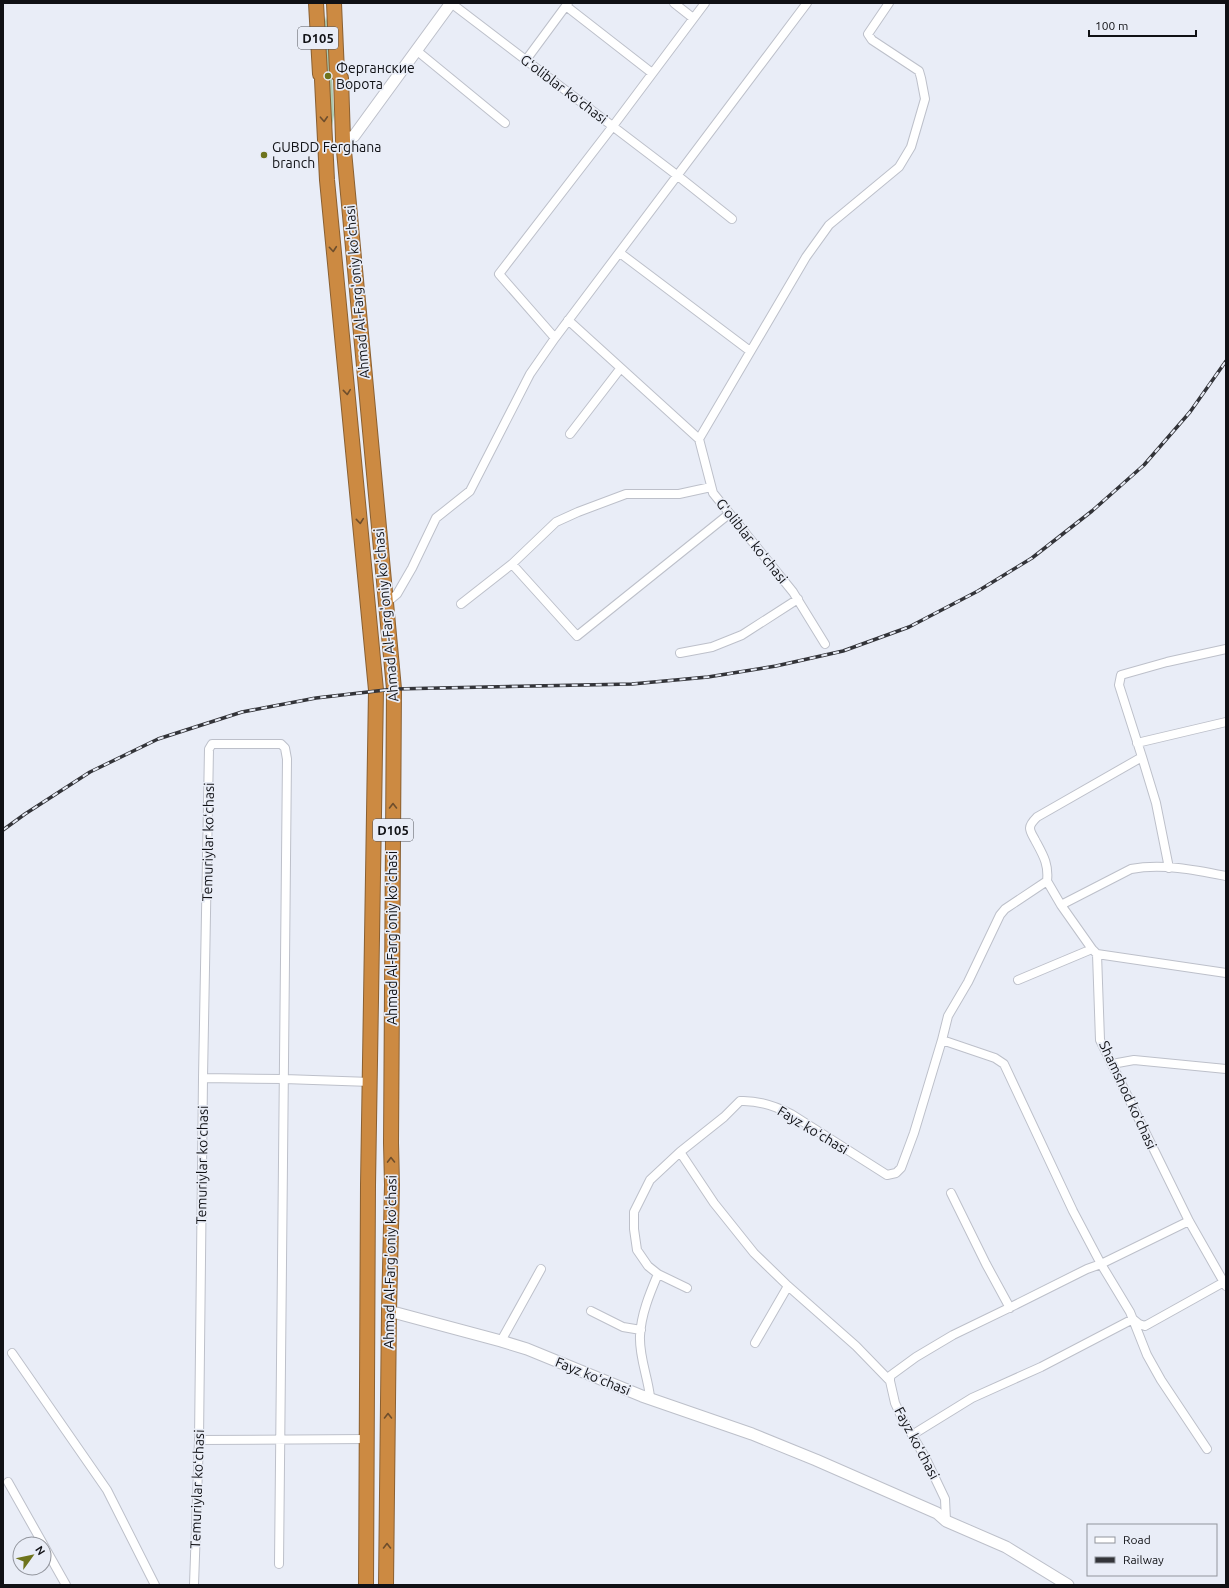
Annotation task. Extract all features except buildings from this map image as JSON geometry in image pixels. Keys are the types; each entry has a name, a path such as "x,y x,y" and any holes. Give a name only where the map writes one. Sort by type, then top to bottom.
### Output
{"highway":[{"name":"Ahmad Al-Farg'oniy ko'chasi","path":"316,3 327,180 376,690 371,1082 368,1185 368,1439 366,1585"},
{"name":"Ahmad Al-Farg'oniy ko'chasi","path":"334,3 344,140 394,696 392,1185 386,1585"},
{"path":"344,362 363,359"},
{"path":"368,1185 392,1185"}],"street":[{"path":"344,140 354,136 451,3"},
{"name":"Gʻoliblar koʻchasi","path":"451,3 613,126 732,219"},
{"path":"674,3 693,18"},
{"path":"555,338 499,274 705,3"},
{"path":"385,604 397,594 412,568 436,518 470,491 530,374 555,338 807,3"},
{"path":"568,320 620,369 699,439 806,257 829,225 899,167 911,147 925,99 919,71 872,40 868,34 889,3"},
{"path":"526,60 567,5 652,73"},
{"path":"416,50 505,123"},
{"path":"620,253 750,351"},
{"path":"570,434 620,369"},
{"name":"Gʻoliblar koʻchasi","path":"699,439 713,493 798,599 825,644"},
{"path":"461,604 512,564 556,522 626,494 679,494 711,487"},
{"path":"512,564 577,636 729,514"},
{"path":"680,652 712,647 742,635 798,599"},
{"path":"1169,868 1156,804 1119,685 1122,675 1167,662 1226,649"},
{"path":"1138,743 1226,722"},
{"name":"Temuriylar koʻchasi","path":"194,1585 199,1440 203,1078 210,746 212,744 281,744 285,748 287,759 284,1079"},
{"path":"1095,952 1060,905 1047,881 1048,869 1031,833 1030,827 1037,817 1142,757"},
{"path":"1060,905 1131,869 1143,867 1169,868 1226,876"},
{"path":"1047,881 1005,909 1000,915 968,982 948,1016 942,1040 995,1058 1004,1064 1073,1211 1101,1264 1133,1319 1147,1355 1161,1380 1207,1449"},
{"path":"1018,980 1095,952 1226,973"},
{"name":"Shamshod koʻchasi","path":"1095,952 1100,1040 1189,1221 1225,1284"},
{"name":"Fayz koʻchasi","path":"680,1152 724,1117 740,1101 751,1100 778,1107 792,1114 866,1163 887,1175 896,1173 901,1168 914,1133 942,1040"},
{"path":"1112,1064 1134,1060 1226,1069"},
{"path":"203,1078 371,1082"},
{"path":"279,1564 284,1079"},
{"path":"687,1288 658,1274 648,1266 637,1250 634,1229 634,1212 650,1180 680,1152 714,1203 734,1230 754,1253 890,1381"},
{"path":"951,1193 986,1264 1010,1308"},
{"path":"890,1381 890,1376 916,1357 953,1335 1010,1308 1087,1268 1101,1264 1189,1221"},
{"path":"501,1341 541,1269"},
{"path":"650,1398 640,1336 643,1316 658,1274"},
{"path":"1133,1319 1139,1324 1145,1326 1225,1284"},
{"path":"755,1343 788,1286"},
{"name":"Fayz koʻchasi","path":"389,1311 527,1349 650,1398 752,1434 816,1460 937,1513 946,1521 1006,1548 1068,1585"},
{"path":"591,1311 623,1327 641,1330"},
{"path":"912,1435 972,1398 1040,1367 1133,1319"},
{"path":"12,1353 107,1490 155,1585"},
{"name":"Fayz koʻchasi","path":"890,1381 898,1410 946,1499 946,1521"},
{"path":"199,1440 368,1439"},
{"path":"8,1482 39,1536"},
{"path":"52,1560 66,1585"}],"green space":[{"path":"326,16 330,36 334,115 331,133 322,37"}],"railway":[{"path":"3,830 90,772 158,739 242,712 316,698 394,689 632,684 708,677 776,666 843,651 909,627 978,591 1032,558 1092,511 1144,465 1190,412 1226,361"}],"place":[{"name":"Ферганские Ворота","path":"328,76"},
{"name":"GUBDD Ferghana branch","path":"264,155"}]}
